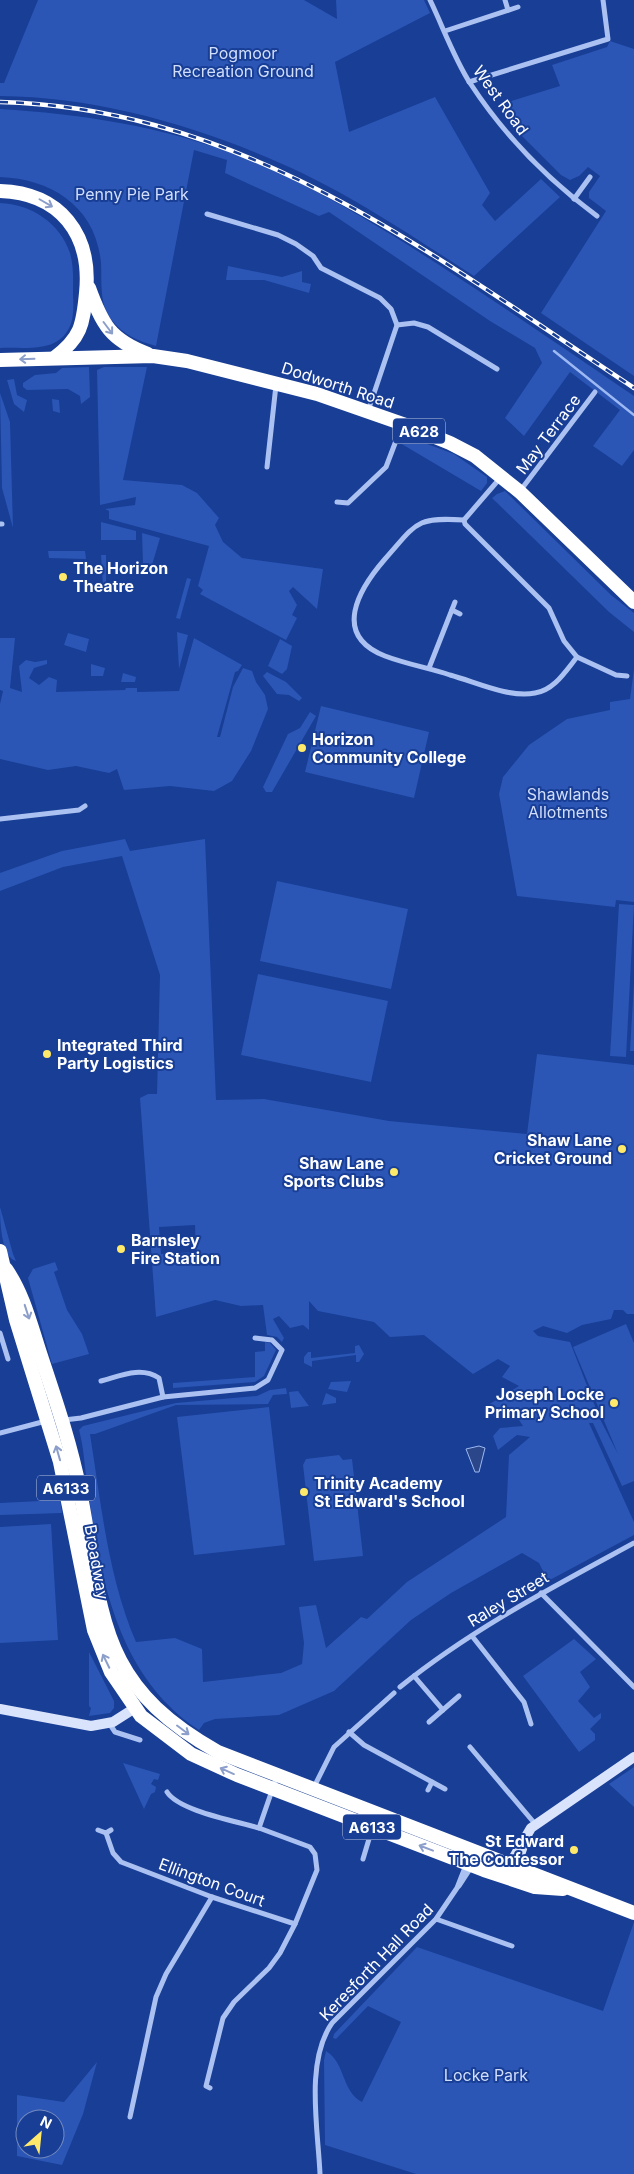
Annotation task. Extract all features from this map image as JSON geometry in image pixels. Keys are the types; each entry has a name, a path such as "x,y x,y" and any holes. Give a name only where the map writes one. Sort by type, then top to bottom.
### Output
{"highway":[{"name":"A628","path":"0,191 22,193 38,198 52,206 65,218 76,231 82,248 87,284 109,331 128,346 153,356"},
{"name":"A628","path":"54,358 73,343 80,331 87,284"},
{"name":"Dodworth Road","path":"0,360 153,356 187,361 277,384 368,411 403,424 450,442 475,456 520,492 634,602"},
{"name":"Broadway","path":"0,1252 6,1269 19,1289 56,1420 80,1491 102,1612 111,1643 138,1701"},
{"name":"A6133","path":"138,1701 204,1744 274,1782 472,1858"},
{"name":"A6133","path":"310,1796 373,1828 577,1891 634,1913"}],"street":[{"name":"West Road","path":"430,0 469,82 522,150 549,178 597,216"},
{"path":"505,0 508,10"},
{"path":"469,82 608,39 603,0"},
{"path":"444,32 518,7"},
{"path":"574,199 590,177"},
{"path":"207,214 278,235 296,244 313,256 321,268 380,298 391,309 397,325 368,411"},
{"path":"397,325 414,323 428,327 497,369"},
{"path":"268,467 277,384"},
{"name":"May Terrace","path":"520,492 595,392"},
{"path":"336,502 348,503 386,467 403,424"},
{"path":"464,520 501,477"},
{"path":"464,520 436,518 415,526 368,580 354,609 357,633 372,650 384,656 506,691 526,694 552,686 577,657"},
{"path":"464,520 465,524 549,608 564,641 577,657 616,675 627,676"},
{"path":"429,668 455,602"},
{"path":"452,610 460,614"},
{"path":"615,683 616,675"},
{"path":"0,820 79,810 85,806"},
{"path":"0,1333 1,1343 8,1359"},
{"path":"0,1432 56,1420 81,1418 163,1398 255,1388 268,1380 282,1350 272,1340 255,1338"},
{"path":"101,1381 134,1373 149,1372 159,1378 163,1398"},
{"name":"Raley Street","path":"400,1687 436,1658 541,1593 634,1543"},
{"path":"541,1593 634,1687"},
{"path":"472,1636 524,1702 531,1724"},
{"path":"414,1676 443,1710"},
{"path":"310,1796 328,1757 349,1732 394,1693"},
{"path":"429,1722 459,1696"},
{"path":"0,1709 91,1726 122,1718 138,1701"},
{"path":"108,1723 115,1732 140,1740"},
{"path":"349,1732 364,1745 445,1789"},
{"path":"470,1747 536,1825"},
{"path":"510,1871 531,1828 634,1757"},
{"path":"259,1828 274,1782"},
{"path":"428,1790 432,1782"},
{"path":"166,1792 175,1800 194,1808 303,1843 315,1854 317,1870 295,1924 280,1953 269,1968 234,2002 223,2018 206,2086 210,2088"},
{"path":"362,1860 373,1828"},
{"name":"Ellington Court","path":"98,1830 108,1831 113,1853 121,1862 212,1897 295,1924"},
{"name":"Keresforth Hall Road","path":"320,2174 315,2074 320,2041 332,2022 436,1919 467,1876 472,1858"},
{"path":"130,2117 137,2072 156,1997 166,1974 212,1897"},
{"path":"436,1919 512,1946"}],"green space":[{"name":"Pogmoor Recreation Ground","path":"38,0 304,0 337,19 336,0 424,0 430,13 335,62 349,132 435,97 490,193 482,205 495,221 541,179 560,197 474,276 346,196 267,157 193,130 155,118 116,109 78,102 0,96 0,83 4,83"},
{"path":"610,41 634,49 634,376 541,313 606,211 589,198 589,192 600,176 588,167 579,176 570,180 561,175 518,132 498,105 560,86 552,65 607,47"},
{"path":"0,109 90,118 179,136 237,155 313,190 362,217 433,261 634,396 634,450 622,466 593,446 620,410 570,372 524,436 505,418 542,363 535,348 490,321 329,212 319,216 225,173 227,160 194,150 156,346 131,337 116,325 107,313 101,285 101,263 97,243 90,226 81,212 53,190 37,183 0,177"},
{"name":"Penny Pie Park","path":"0,203 23,207 43,217 59,233 70,253 73,274 72,320 64,336 46,346 0,348"},
{"path":"228,266 282,277 302,271 302,282 311,284 309,293 264,280 226,280"},
{"path":"89,367 90,397 81,404 80,396 68,389 27,390 23,387 23,383 35,375 56,373 62,368"},
{"path":"104,367 147,367 123,480 182,485 197,493 219,518 215,525 223,542 242,558 323,569 317,609 293,587 289,591 297,605 292,615 297,618 286,640 200,594 203,590 198,586 209,546 109,519 109,511 105,509 135,505 136,497 100,505 97,370"},
{"path":"14,379 17,395 27,400 24,412 14,404 7,380"},
{"path":"0,393 10,422 13,528 2,488"},
{"path":"52,399 59,400 60,413 53,411"},
{"path":"403,435 454,454 487,477 487,483 481,491 400,443"},
{"path":"505,491 611,595 634,613 634,632 609,612 492,498"},
{"path":"101,522 136,531 136,540 101,540"},
{"path":"142,533 160,538 152,565 143,565"},
{"path":"48,551 85,551 86,559 49,558"},
{"path":"101,555 106,555 106,586 103,586"},
{"path":"187,578 191,579 180,619 176,618"},
{"path":"177,632 188,635 179,669"},
{"path":"68,633 89,639 86,652 64,645"},
{"path":"0,638 15,638 10,688 22,692 19,666 26,660 35,662 47,660 47,664 34,668 29,678 39,685 49,677 57,680 56,692 137,688 137,692 179,691 194,638 242,665 235,672 217,737 220,737 233,687 243,668 252,671 256,682 265,695 268,709 251,751 232,781 214,791 170,786 124,790 117,769 109,773 76,766 48,770 0,759 0,704 3,691 0,690"},
{"path":"280,639 292,646 287,669 282,674 268,666"},
{"path":"91,664 105,668 103,676 91,676"},
{"name":"Shawlands Allotments","path":"634,669 634,902 616,900 615,907 517,896 499,794 503,777 529,745 567,719 610,710 610,702 630,699"},
{"path":"267,672 286,682 302,698 299,701 289,695 277,694 263,676"},
{"path":"123,673 136,677 135,682 121,682"},
{"path":"321,706 429,732 414,798 305,772"},
{"path":"310,712 316,716 272,792 266,792 263,787 288,734 300,728"},
{"path":"125,839 130,851 205,839 216,1100 264,1099 389,1121 527,1134 537,1054 634,1065 634,1314 627,1314 623,1310 614,1310 611,1319 582,1325 567,1333 543,1326 533,1331 538,1336 570,1342 600,1419 618,1454 573,1347 626,1324 634,1343 634,1481 622,1486 593,1423 589,1423 634,1522 634,1535 548,1581 539,1563 522,1553 451,1593 411,1620 334,1691 279,1715 215,1719 204,1723 199,1730 171,1708 148,1681 130,1652 116,1620 106,1586 98,1552 79,1430 83,1426 176,1403 257,1396 270,1390 286,1388 287,1394 273,1395 268,1404 176,1405 95,1434 90,1434 112,1566 126,1617 136,1642 175,1638 202,1649 203,1682 281,1673 302,1664 304,1643 299,1607 316,1605 326,1648 361,1617 367,1619 407,1582 506,1517 509,1455 530,1437 517,1435 498,1450 493,1436 500,1428 523,1426 515,1414 495,1419 488,1405 519,1386 502,1377 510,1366 498,1359 473,1374 424,1335 390,1337 374,1322 318,1311 309,1301 309,1330 303,1325 290,1328 279,1316 273,1319 284,1338 282,1342 277,1337 267,1335 263,1305 241,1306 215,1300 156,1317 140,1098 148,1094 157,1094 160,975 122,856 63,867 0,891 0,873 62,851","holes":["195,1225 196,1252 161,1254 159,1227"]},
{"path":"277,881 408,909 391,989 260,961"},
{"path":"619,904 634,905 626,1057 610,1056"},
{"path":"258,974 388,1001 371,1082 241,1055"},
{"path":"634,982 634,1051 630,1051"},
{"path":"0,1207 16,1261 7,1253 4,1246"},
{"path":"55,1262 58,1270 54,1272 67,1310 82,1334 89,1354 52,1364 28,1278 33,1269"},
{"path":"265,1342 270,1343 276,1350 264,1376 255,1382 173,1388 173,1383 255,1377 255,1352 265,1351"},
{"path":"359,1345 364,1354 359,1362 356,1362 356,1355 312,1361 312,1367 304,1363 304,1357 308,1352 311,1352 311,1358 355,1353 355,1346"},
{"path":"351,1381 347,1392 328,1389 331,1382"},
{"path":"298,1391 309,1406 291,1408 289,1392"},
{"path":"326,1393 336,1398 336,1403 322,1405"},
{"path":"269,1407 285,1545 194,1555 177,1417"},
{"path":"339,1455 343,1460 352,1459 363,1556 314,1561 303,1465 306,1459"},
{"path":"60,1500 62,1513 0,1515 0,1503"},
{"path":"51,1524 58,1640 0,1643 0,1527"},
{"path":"574,1639 596,1659 580,1672 590,1687 578,1701 594,1718 601,1713 601,1718 590,1729 595,1734 595,1740 579,1752 523,1676"},
{"path":"89,1652 114,1701 114,1708 110,1713 89,1716 91,1708 89,1706"},
{"path":"123,1763 160,1774 158,1780 154,1779 151,1784 156,1787 155,1792 151,1794 144,1809"},
{"path":"634,1767 634,1807 609,1784"},
{"name":"Locke Park","path":"634,1922 634,2174 416,2174 325,2145 324,2060 326,2051 337,2062 350,2091 362,2102 401,2022 368,2006 336,2039 333,2038 334,2034 417,1947 603,2011"},
{"path":"97,2062 83,2114 65,2158 65,2109 17,2109 17,2095 64,2102"},
{"path":"32,2159 64,2159 62,2165"}],"shaded area":[{"path":"479,1446 485,1448 479,1472 475,1472 466,1449"}],"waterway":[{"path":"554,351 634,415"}],"railway":[{"path":"0,102 90,111 175,131 257,161 336,199 412,242 634,388"}],"place":[{"name":"The Horizon Theatre","path":"63,577"},
{"name":"Horizon Community College","path":"302,748"},
{"name":"Integrated Third Party Logistics","path":"47,1054"},
{"name":"Shaw Lane Cricket Ground","path":"622,1149"},
{"name":"Shaw Lane Sports Clubs","path":"394,1172"},
{"name":"Barnsley Fire Station","path":"121,1249"},
{"name":"Joseph Locke Primary School","path":"614,1403"},
{"name":"Trinity Academy St Edward's School","path":"304,1492"},
{"name":"St Edward The Confessor","path":"574,1850"}]}
